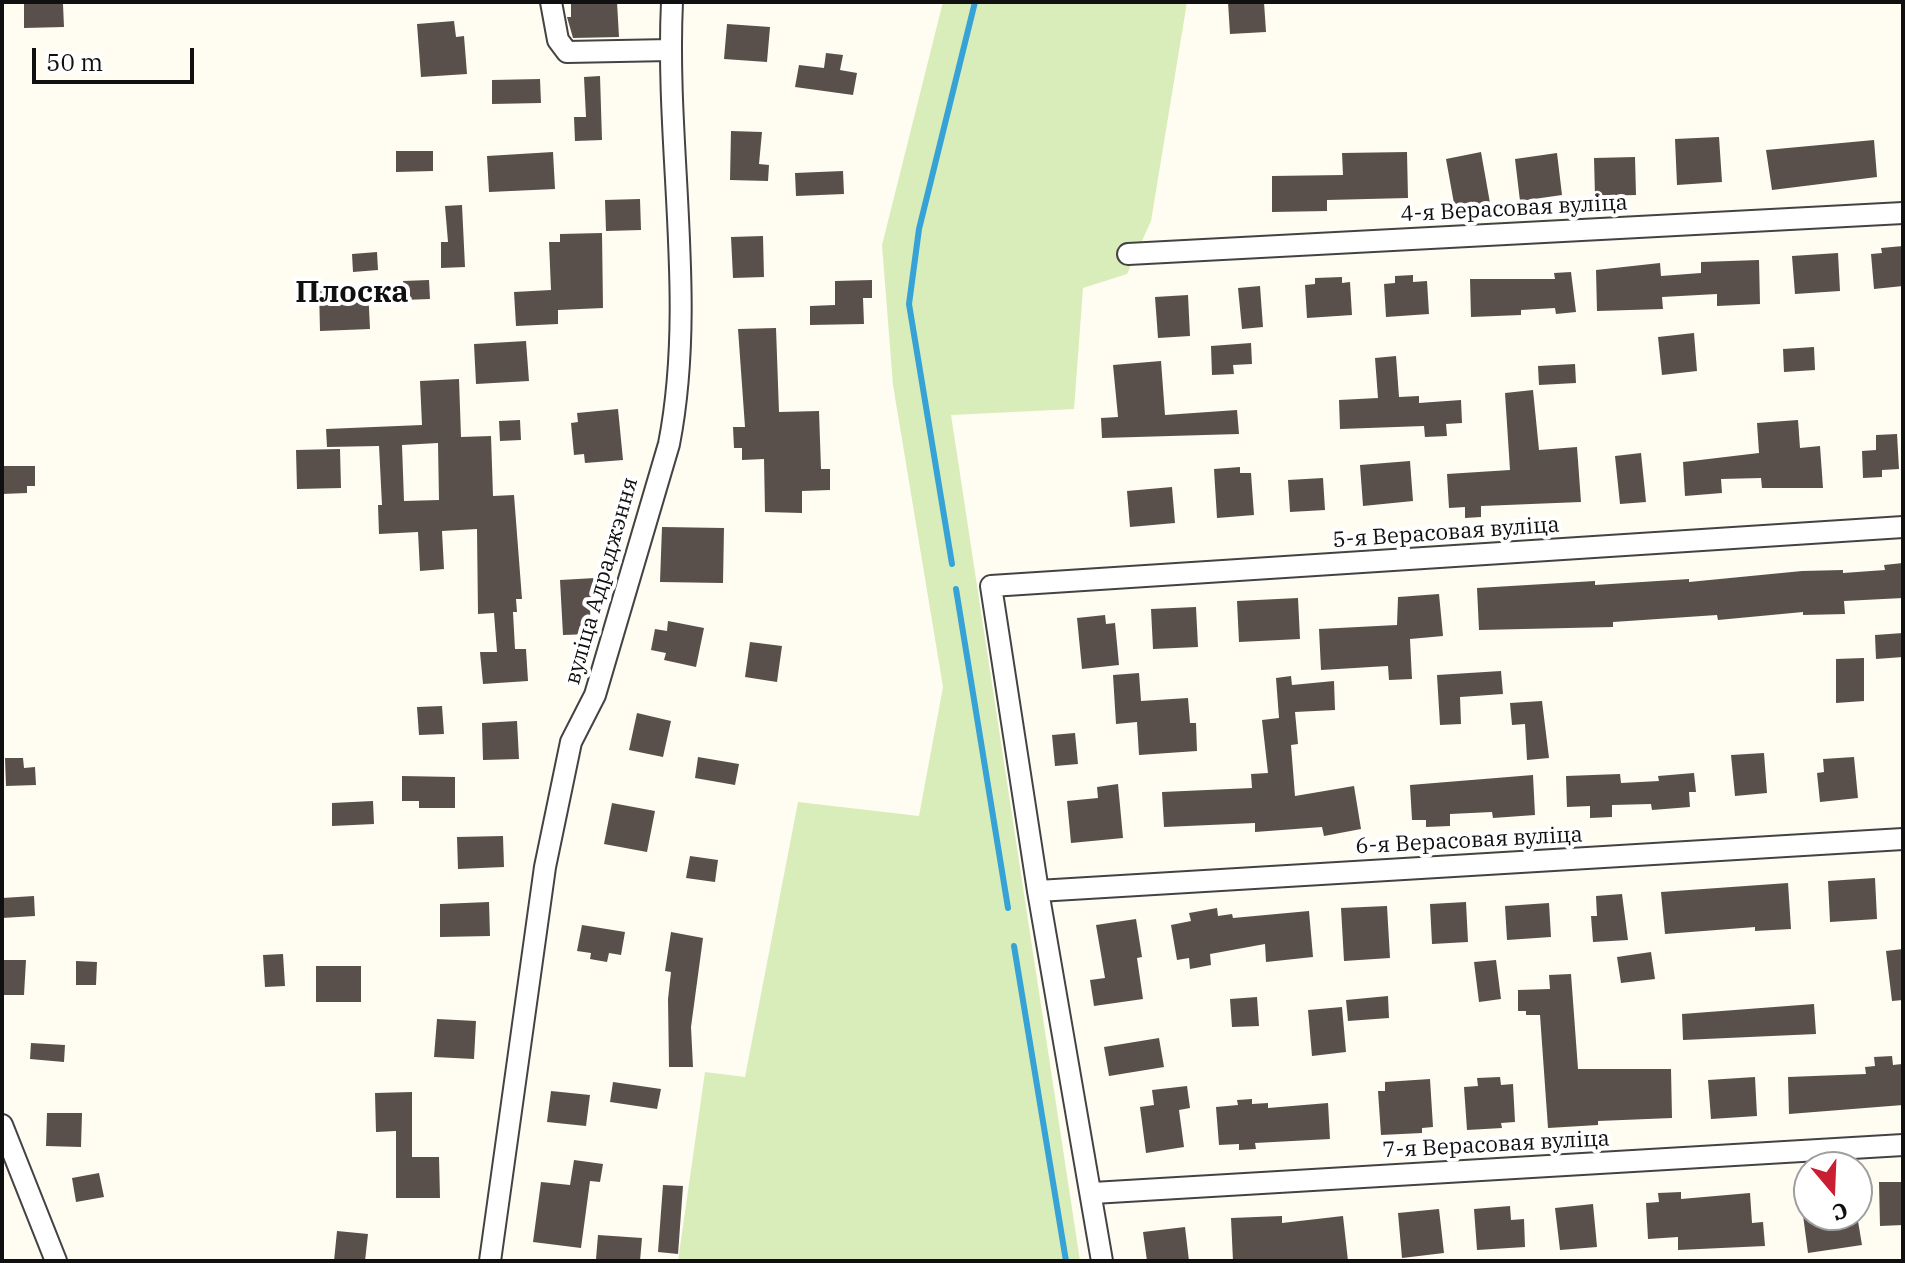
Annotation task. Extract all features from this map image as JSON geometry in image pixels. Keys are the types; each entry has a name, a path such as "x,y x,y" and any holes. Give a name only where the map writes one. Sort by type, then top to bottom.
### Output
{"street":[{"path":"551,2 558,40 567,52 670,50"},
{"name":"вуліца Адраджэння","path":"490,1261 545,867 571,742 595,695 676,409 679,334 670,50 672,2"},
{"name":"4-я Верасовая вуліца","path":"1128,254 1903,213"},
{"name":"5-я Верасовая вуліца","path":"1038,891 991,586 1903,527"},
{"name":"6-я Верасовая вуліца","path":"1038,891 1903,839"},
{"path":"1038,891 1093,1193 1102,1261"},
{"path":"2,1125 56,1261"},
{"name":"7-я Верасовая вуліца","path":"1093,1193 1903,1145"}],"green space":[{"path":"943,2 1187,2 1151,221 1127,274 1083,288 1074,409 951,415 1080,1261 678,1261 705,1072 745,1077 798,802 919,816 943,687 893,385 882,245"}],"building":[{"path":"24,2 63,4 64,27 24,28"},
{"path":"571,2 617,2 619,37 573,38 567,17 571,17"},
{"path":"1228,2 1264,2 1266,32 1230,34"},
{"path":"454,21 456,37 464,36 467,74 421,77 417,24"},
{"path":"727,24 770,27 767,62 724,59"},
{"path":"826,53 843,55 840,70 857,73 853,95 795,87 799,65 824,68"},
{"path":"600,76 602,140 575,141 574,117 586,117 584,77"},
{"path":"540,79 541,103 492,104 492,80"},
{"path":"731,131 762,132 759,164 769,165 768,181 730,180"},
{"path":"1719,137 1722,182 1677,185 1675,139"},
{"path":"1874,140 1877,177 1772,190 1766,150"},
{"path":"396,151 433,151 433,171 396,172"},
{"path":"553,152 555,189 489,192 487,156"},
{"path":"1407,152 1408,198 1327,200 1327,211 1272,212 1272,176 1343,175 1342,153"},
{"path":"1481,152 1490,203 1455,209 1446,159"},
{"path":"1557,153 1562,195 1520,201 1515,159"},
{"path":"1635,157 1636,195 1595,196 1594,158"},
{"path":"843,171 844,194 796,196 795,173"},
{"path":"640,199 641,230 606,231 605,200"},
{"path":"462,205 465,267 441,268 441,242 448,242 445,206"},
{"path":"602,233 603,308 558,310 558,324 516,326 514,292 551,290 549,242 560,242 560,234"},
{"path":"763,236 764,277 733,278 731,237"},
{"path":"1903,246 1903,286 1874,289 1871,254 1882,253 1881,248"},
{"path":"377,252 378,270 353,272 352,254"},
{"path":"1838,253 1840,291 1795,294 1792,256"},
{"path":"1759,260 1760,304 1717,306 1717,294 1662,297 1663,309 1597,311 1596,270 1660,263 1661,276 1701,273 1701,262"},
{"path":"1571,272 1576,312 1556,314 1555,308 1521,310 1521,315 1471,317 1470,279 1555,279 1554,273"},
{"path":"1413,275 1413,282 1427,281 1429,314 1386,317 1384,284 1395,283 1395,276"},
{"path":"1342,277 1342,283 1350,282 1352,315 1307,318 1305,285 1315,284 1315,278"},
{"path":"429,280 430,299 403,300 403,281"},
{"path":"872,280 872,298 863,298 864,324 810,325 810,306 835,305 835,281"},
{"path":"1260,286 1263,327 1242,329 1238,288"},
{"path":"368,287 370,329 320,331 319,289"},
{"path":"1188,295 1190,336 1158,338 1155,297"},
{"path":"776,328 779,412 819,411 821,469 830,469 830,490 802,491 802,513 765,512 764,459 742,460 742,448 734,448 733,427 745,427 738,329"},
{"path":"1694,333 1697,371 1662,375 1658,337"},
{"path":"526,341 529,381 476,384 474,344"},
{"path":"1251,343 1252,364 1233,365 1234,374 1212,375 1211,346"},
{"path":"1814,347 1815,370 1784,372 1783,349"},
{"path":"1396,356 1399,397 1419,396 1419,403 1461,400 1462,423 1446,424 1447,436 1425,437 1424,426 1340,429 1339,400 1378,398 1375,358"},
{"path":"1161,361 1165,415 1237,410 1239,434 1102,438 1101,418 1118,417 1113,365"},
{"path":"1575,364 1576,383 1539,385 1538,366"},
{"path":"459,379 461,437 491,436 493,496 514,495 522,599 516,599 517,612 513,612 515,649 526,649 528,681 483,684 480,652 497,652 494,613 478,614 477,529 442,531 444,569 420,571 418,532 379,534 378,505 382,505 379,446 327,447 326,429 422,425 420,381","holes":["438,443 439,500 404,501 402,445"]},
{"path":"1533,390 1539,450 1577,447 1581,502 1481,506 1481,517 1465,518 1465,507 1449,508 1447,474 1510,470 1505,393"},
{"path":"618,409 623,460 585,463 584,454 574,455 571,423 578,422 577,413"},
{"path":"520,420 521,440 500,441 499,421"},
{"path":"1798,420 1800,448 1820,446 1823,488 1762,488 1761,478 1721,479 1722,493 1685,496 1683,462 1759,453 1757,423"},
{"path":"1897,434 1899,469 1882,470 1882,477 1863,478 1862,451 1876,450 1876,435"},
{"path":"340,449 341,488 297,489 296,450"},
{"path":"1641,453 1646,502 1620,504 1615,456"},
{"path":"1410,461 1413,501 1363,506 1360,465"},
{"path":"2,466 35,466 35,486 27,486 27,493 2,494"},
{"path":"1240,467 1240,473 1251,473 1254,515 1217,518 1214,469"},
{"path":"1323,478 1325,510 1290,512 1288,480"},
{"path":"1172,487 1175,523 1130,527 1127,491"},
{"path":"662,527 724,528 723,583 660,582"},
{"path":"1903,563 1903,598 1844,601 1845,614 1803,615 1803,612 1718,620 1717,615 1613,622 1613,627 1479,630 1477,588 1595,581 1595,585 1689,579 1689,582 1802,571 1843,570 1843,573 1885,570 1884,565"},
{"path":"595,578 597,608 590,608 591,634 563,635 560,580"},
{"path":"1439,594 1443,636 1410,639 1412,679 1389,680 1388,666 1321,670 1319,629 1397,625 1398,597"},
{"path":"1298,598 1300,639 1239,642 1237,601"},
{"path":"1196,607 1198,647 1153,649 1151,609"},
{"path":"1105,615 1106,624 1115,623 1119,665 1082,669 1077,618"},
{"path":"668,621 704,628 696,667 664,660 666,653 651,650 655,629 667,631"},
{"path":"1903,633 1903,657 1876,659 1875,635"},
{"path":"750,642 782,646 777,682 745,677"},
{"path":"1864,658 1864,701 1836,703 1836,659"},
{"path":"1501,671 1503,694 1460,697 1461,724 1440,725 1437,675"},
{"path":"1139,673 1141,701 1188,698 1190,723 1196,723 1197,751 1139,755 1137,722 1116,724 1113,675"},
{"path":"1291,676 1292,685 1334,681 1335,710 1295,712 1298,744 1291,745 1295,796 1354,786 1361,829 1324,836 1322,827 1255,832 1255,823 1164,827 1162,792 1252,788 1251,774 1268,773 1262,720 1279,718 1276,678"},
{"path":"1542,701 1549,758 1527,760 1525,724 1512,725 1510,703"},
{"path":"442,706 444,734 419,735 417,707"},
{"path":"637,713 671,721 663,757 629,750"},
{"path":"517,721 519,759 483,760 482,723"},
{"path":"1075,733 1078,764 1055,766 1052,735"},
{"path":"1764,753 1767,793 1735,796 1731,755"},
{"path":"698,757 739,764 735,785 695,778"},
{"path":"1854,757 1858,798 1820,802 1817,773 1824,772 1823,759"},
{"path":"5,758 23,758 24,768 35,767 36,785 6,786"},
{"path":"1694,773 1696,792 1689,792 1690,807 1652,810 1651,804 1612,805 1612,817 1590,818 1590,806 1567,807 1566,776 1620,774 1621,783 1659,781 1658,776"},
{"path":"1533,775 1535,815 1493,818 1492,812 1450,814 1450,826 1426,827 1426,820 1412,820 1410,785"},
{"path":"402,776 455,777 455,808 419,808 419,801 402,801"},
{"path":"1118,784 1123,838 1071,843 1067,801 1098,798 1097,787"},
{"path":"373,801 374,824 332,826 332,803"},
{"path":"612,803 655,811 647,852 604,844"},
{"path":"503,836 504,867 458,869 457,837"},
{"path":"690,856 718,860 715,882 686,878"},
{"path":"1875,878 1877,919 1830,922 1828,881"},
{"path":"1788,883 1791,929 1755,931 1755,927 1665,934 1661,892"},
{"path":"1622,894 1628,940 1593,942 1591,916 1597,916 1596,896"},
{"path":"34,896 35,916 2,918 2,898"},
{"path":"489,902 490,936 440,937 440,904"},
{"path":"1466,902 1468,942 1432,944 1430,904"},
{"path":"1549,903 1551,937 1507,940 1505,906"},
{"path":"1387,906 1390,958 1344,961 1341,908"},
{"path":"1217,908 1218,916 1232,914 1233,918 1309,911 1313,957 1266,962 1265,944 1210,954 1211,965 1190,969 1189,958 1177,960 1171,925 1191,921 1189,913"},
{"path":"1136,919 1142,957 1137,958 1143,999 1094,1006 1090,980 1105,978 1096,925"},
{"path":"582,925 625,932 621,955 609,953 607,962 590,959 591,953 577,951"},
{"path":"671,932 703,938 691,1027 693,1067 669,1067 668,999 671,972 665,971"},
{"path":"1903,949 1903,1000 1892,1001 1886,951"},
{"path":"1651,952 1655,979 1621,983 1617,957"},
{"path":"283,954 285,986 265,987 263,955"},
{"path":"3,960 26,960 24,995 2,995"},
{"path":"1496,960 1501,999 1479,1002 1474,962"},
{"path":"76,961 97,962 96,985 76,985"},
{"path":"316,966 361,966 361,1002 316,1002"},
{"path":"1571,974 1578,1069 1671,1069 1672,1118 1598,1121 1598,1125 1548,1128 1540,1015 1526,1015 1526,1011 1518,1011 1518,990 1550,989 1549,975"},
{"path":"1388,996 1389,1018 1348,1021 1346,1000"},
{"path":"1257,997 1259,1026 1232,1027 1230,999"},
{"path":"1814,1004 1816,1034 1683,1040 1682,1014"},
{"path":"1342,1007 1346,1052 1312,1056 1308,1010"},
{"path":"437,1019 476,1021 474,1059 434,1057"},
{"path":"1159,1038 1164,1067 1109,1076 1104,1047"},
{"path":"31,1043 65,1045 64,1062 30,1059"},
{"path":"1892,1056 1893,1065 1902,1064 1903,1105 1789,1114 1788,1077 1866,1074 1865,1067 1875,1066 1874,1057"},
{"path":"1500,1077 1501,1085 1513,1084 1515,1122 1501,1123 1502,1128 1467,1130 1464,1087 1478,1086 1477,1078"},
{"path":"1755,1077 1757,1116 1711,1119 1708,1080"},
{"path":"1430,1079 1433,1127 1422,1128 1422,1133 1381,1135 1378,1091 1385,1091 1385,1082"},
{"path":"613,1082 661,1089 657,1109 610,1102"},
{"path":"1187,1086 1190,1108 1179,1110 1184,1147 1146,1153 1140,1107 1154,1105 1152,1090"},
{"path":"551,1091 590,1095 586,1126 547,1122"},
{"path":"412,1092 412,1157 439,1157 440,1198 396,1198 396,1131 376,1132 375,1093"},
{"path":"1252,1099 1252,1104 1268,1103 1268,1108 1328,1103 1330,1139 1255,1143 1256,1149 1239,1150 1239,1144 1219,1145 1216,1107 1238,1105 1237,1100"},
{"path":"47,1113 82,1113 81,1147 46,1146"},
{"path":"574,1160 603,1164 600,1182 590,1181 581,1248 533,1242 541,1182 570,1185"},
{"path":"99,1173 104,1197 76,1202 72,1178"},
{"path":"1879,1182 1903,1182 1903,1225 1880,1226"},
{"path":"663,1185 683,1186 678,1254 658,1252"},
{"path":"1681,1192 1681,1199 1750,1193 1752,1223 1763,1222 1765,1246 1678,1250 1678,1237 1648,1239 1646,1203 1659,1202 1658,1193"},
{"path":"1593,1204 1597,1247 1560,1250 1555,1208"},
{"path":"1510,1206 1511,1220 1524,1219 1525,1247 1477,1250 1474,1209"},
{"path":"1439,1209 1444,1253 1402,1258 1398,1213"},
{"path":"1282,1216 1282,1223 1343,1216 1348,1261 1233,1261 1231,1218"},
{"path":"1185,1227 1189,1261 1147,1261 1143,1232"},
{"path":"337,1231 368,1234 365,1261 334,1261"},
{"path":"1805,1231 1860,1231 1862,1245 1808,1253"},
{"path":"598,1235 642,1238 640,1261 596,1259"}],"waterway":[{"path":"952,564 909,304 919,229 975,2"},
{"path":"956,589 1008,908"},
{"path":"1014,946 1066,1261"}],"district":[{"name":"Плоска","path":"352,293"}]}
